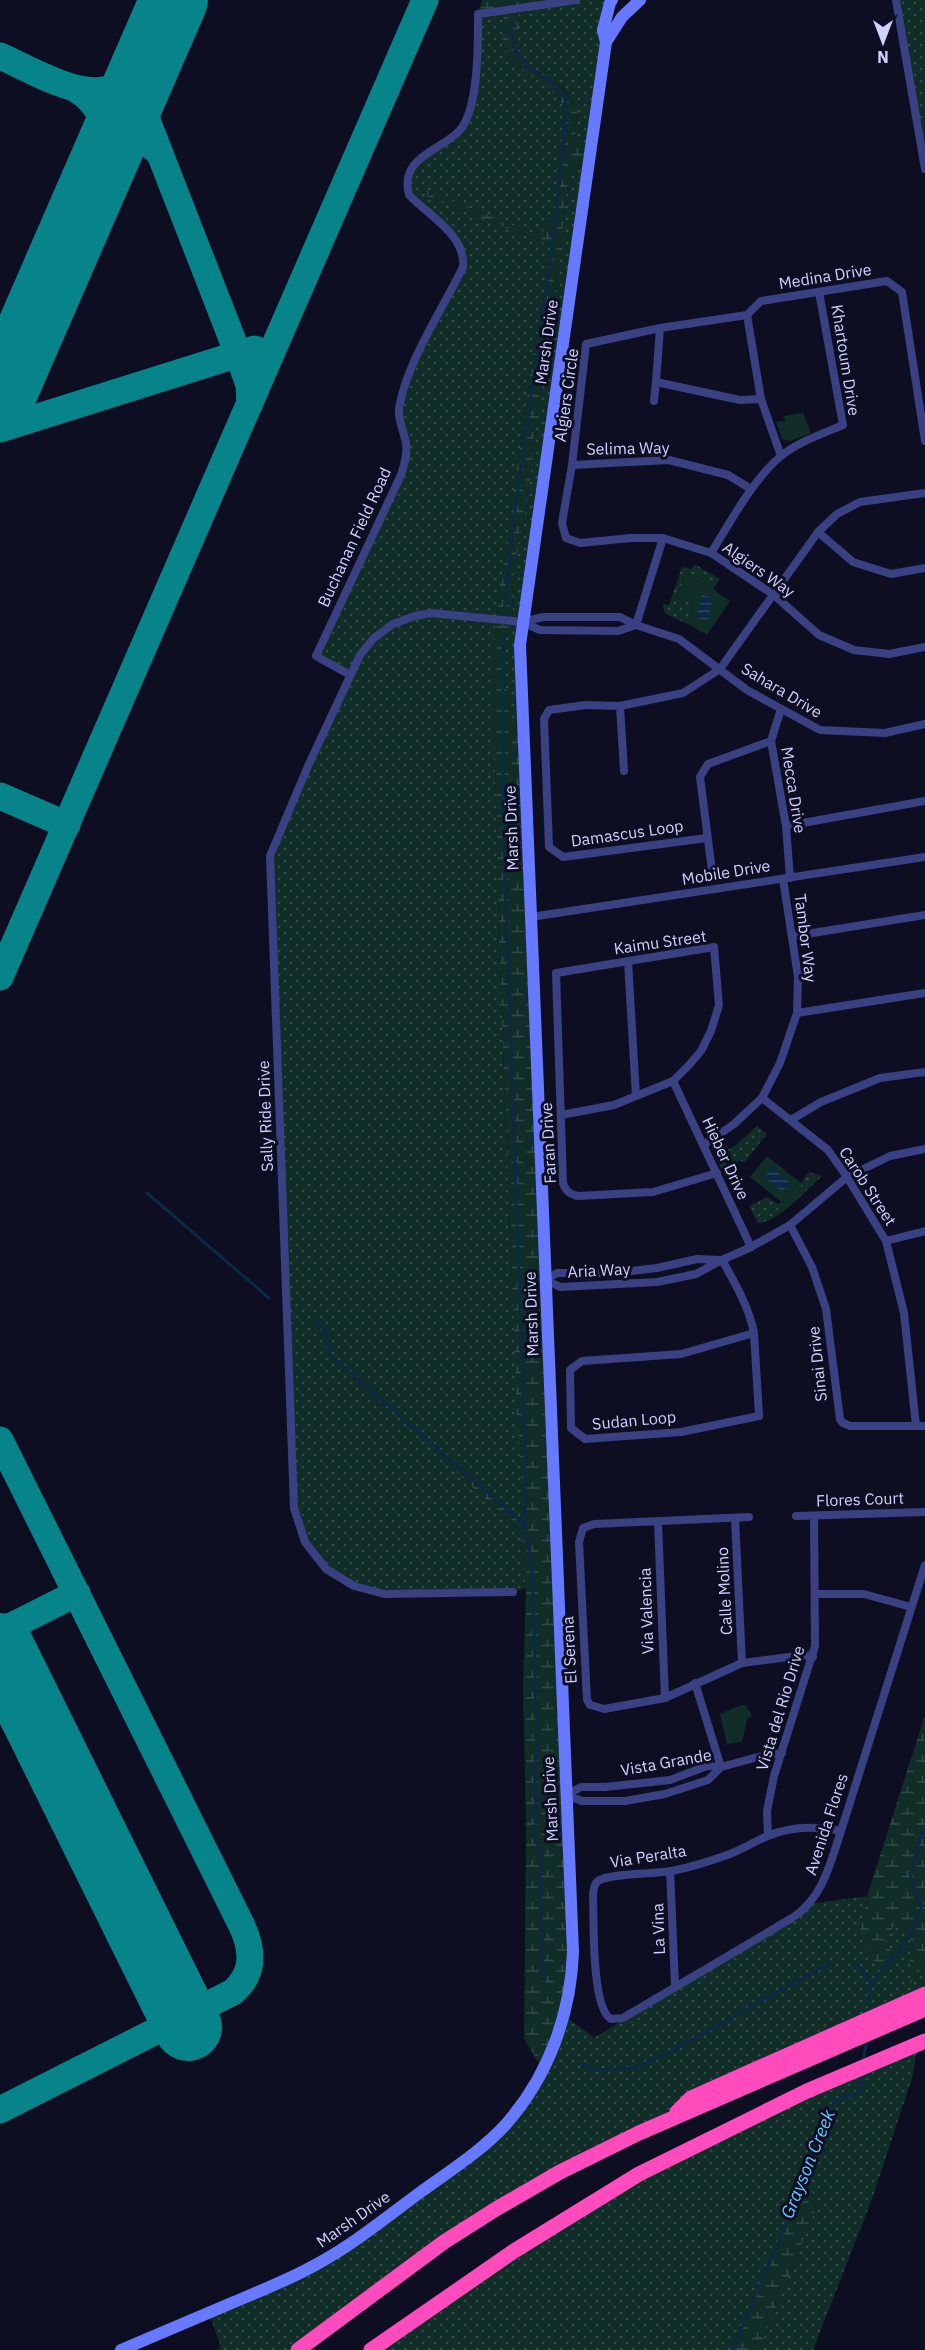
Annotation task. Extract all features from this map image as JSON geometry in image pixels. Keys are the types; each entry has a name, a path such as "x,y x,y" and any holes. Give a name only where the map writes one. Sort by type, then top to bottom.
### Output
{"highway":[{"path":"821,2047 925,1994"},
{"path":"298,2350 444,2242 496,2209 595,2153 668,2120 691,2098 925,2008"},
{"path":"371,2350 514,2251 639,2174 807,2091 896,2054 922,2047"}],"street":[{"name":"Buchanan Field Road","path":"350,675 316,656 401,475 407,445 398,412 402,393 424,341 463,267 464,257 456,240 409,195 407,178 417,161 459,131 466,121 478,64 478,14 576,0"},
{"name":"Marsh Drive","path":"121,2350 284,2281 318,2264 359,2238 480,2148 506,2124 527,2097 543,2070 564,2015 572,1978 573,1952 520,645 606,42 603,30 612,0"},
{"path":"897,0 925,169"},
{"name":"Marsh Drive","path":"606,42 622,17 636,2"},
{"name":"Medina Drive","path":"747,315 761,301 887,281 902,292 925,441"},
{"name":"Khartoum Drive","path":"711,553 752,489 781,456 811,438 843,425 819,292"},
{"path":"747,315 761,399 781,456"},
{"name":"Algiers Circle","path":"566,538 562,523 572,465 586,344 660,328 747,315"},
{"path":"654,402 660,328"},
{"path":"656,382 740,400 761,399"},
{"name":"Selima Way","path":"572,465 669,460 729,475 752,489"},
{"path":"720,669 818,532 837,514 860,502 925,493"},
{"path":"818,532 854,562 891,574 925,568"},
{"name":"Algiers Way","path":"566,538 580,543 631,538 663,538 711,553 774,595 819,635 854,650 889,654 925,647"},
{"path":"636,625 663,538"},
{"name":"Sally Ride Drive","path":"513,1593 384,1594 354,1586 326,1569 305,1542 294,1508 270,856 350,675 360,655 374,638 393,624 415,616 446,613 522,622"},
{"name":"Sahara Drive","path":"522,622 543,617 620,617 636,625 679,639 747,690 820,730 885,733 925,724"},
{"name":"Sahara Drive","path":"522,622 540,630 618,631 636,625"},
{"name":"Damascus Loop","path":"707,838 563,858 549,847 544,719 549,710 586,705 620,706 683,693 720,669"},
{"path":"620,706 624,771"},
{"name":"Mecca Drive","path":"781,709 771,741 786,826 787,878"},
{"path":"712,871 700,777 708,764 771,741"},
{"path":"786,826 925,801"},
{"name":"Mobile Drive","path":"531,917 925,857"},
{"name":"Tambor Way","path":"704,1145 734,1124 762,1098 780,1063 797,1012 798,976 787,878"},
{"path":"794,936 925,915"},
{"name":"Kaimu Street","path":"556,973 714,947 719,1005 711,1031 701,1051 673,1081"},
{"path":"628,961 636,1096"},
{"name":"Faran Drive","path":"556,973 563,1183 570,1194 578,1196 653,1192 717,1173"},
{"path":"797,1012 925,993"},
{"path":"791,1119 821,1102 880,1078 925,1072"},
{"path":"561,1115 597,1109 673,1081"},
{"name":"Hieber Drive","path":"673,1081 751,1248"},
{"name":"Carob Street","path":"762,1098 828,1150 886,1241 904,1313 920,1426"},
{"name":"Aria Way","path":"546,1280 560,1287 657,1282 696,1274 751,1248 790,1225 847,1177 890,1156 925,1149"},
{"name":"Sinai Drive","path":"790,1225 812,1267 826,1309 840,1419 850,1426 920,1426"},
{"path":"886,1241 925,1231"},
{"name":"Aria Way","path":"546,1280 557,1273 613,1273 657,1268 697,1258 722,1260"},
{"name":"Sudan Loop","path":"722,1260 740,1292 751,1320 754,1333 759,1416 681,1432 585,1439 571,1428 570,1370 582,1361 681,1354 754,1333"},
{"name":"Flores Court","path":"796,1516 925,1512"},
{"name":"Vista del Rio Drive","path":"768,1835 767,1812 774,1776 813,1657 817,1635 814,1516"},
{"name":"El Serena","path":"749,1517 587,1526 580,1534 579,1553 587,1700 590,1705 604,1708 665,1698 742,1663 804,1655 813,1657"},
{"name":"Calle Molino","path":"735,1518 742,1663"},
{"name":"Via Valencia","path":"658,1522 665,1698"},
{"name":"Avenida Flores","path":"611,2019 623,2018 802,1911 821,1887 841,1831 925,1565"},
{"path":"816,1594 864,1594 911,1607"},
{"name":"Vista Grande","path":"695,1683 722,1767"},
{"name":"Vista Grande","path":"566,1795 582,1787 639,1785 670,1780 707,1767 722,1767 765,1755 782,1753"},
{"name":"Vista Grande","path":"566,1795 582,1801 625,1801 665,1794 708,1780 722,1767"},
{"name":"Via Peralta","path":"611,2019 603,2011 597,1986 594,1886 602,1878 670,1871 730,1854 768,1835 809,1827 841,1831"},
{"name":"La Vina","path":"670,1871 675,1985"}],"green space":[{"path":"482,0 523,0 519,9 517,52 529,68 562,87 577,109 575,138 588,160 569,175 545,374 534,427 529,494 514,567 512,622 503,637 503,667 510,714 524,754 572,1978 543,2070 524,2039 526,1830 523,1686 526,1588 521,1532 458,1474 435,1447 524,1524 517,1413 499,943 493,668 496,620 531,368 552,246 428,197 426,190 532,233 543,232 557,213 567,127 561,101 546,85 525,74 502,45 504,11 478,14"},
{"path":"523,0 613,0 522,622 524,754 510,714 503,667 503,637 512,622 514,567 529,493 534,427 545,374 569,175 588,161 575,138 577,109 563,87 529,68 517,52 519,9"},
{"path":"896,0 925,0 925,169"},
{"path":"504,11 502,45 525,74 546,85 561,101 567,127 557,213 543,232 532,233 426,191 428,197 552,246 531,368 496,620 493,668 499,943 511,1262 525,1525 439,1451 458,1474 521,1532 526,1588 513,1592 384,1594 354,1586 326,1569 305,1542 294,1508 270,856 350,675 316,656 407,456 398,412 402,393 463,267 461,248 409,195 410,172 450,138 469,112 478,14"},
{"path":"803,413 811,433 790,441 782,439 776,422 785,421 784,416"},
{"path":"694,564 720,579 718,582 684,574 677,599 693,603 688,624 665,614 663,604 669,605 682,567 691,569"},
{"path":"684,574 718,582 713,589 730,601 707,635 688,624 693,603 677,599"},
{"path":"757,1126 767,1134 744,1163 740,1160 725,1176 715,1156 715,1149 719,1145 724,1152 736,1145"},
{"path":"767,1156 802,1184 785,1205 750,1177"},
{"path":"809,1172 822,1176 775,1217 758,1223 749,1206 767,1197 778,1204 781,1202 785,1205"},
{"path":"746,1705 752,1716 747,1719 742,1742 727,1744 720,1714"},
{"path":"925,1715 925,1961 910,1985 910,1936 898,1918 885,1941 894,1957 881,1971 859,1935 867,1896"},
{"path":"867,1896 859,1935 881,1970 894,1957 885,1941 897,1917 910,1936 910,1984 925,1961 925,2009 819,2054 496,2209 298,2350 218,2350 221,2347 209,2313 318,2264 480,2148 527,2097 564,2015 594,2038 809,1904"},
{"path":"917,2045 913,2075 872,2199 813,2350 759,2350 816,2208 807,2170 732,2350 371,2350 639,2174"},
{"path":"807,2169 816,2208 759,2350 732,2350 777,2246"}],"water":[{"path":"702,595 713,598 708,620 696,618"},
{"path":"772,1168 790,1183 782,1192 764,1177"}],"waterway":[{"path":"505,606 513,525 556,216 566,99 550,81 529,68 513,46 511,24"},
{"path":"503,637 503,817 525,1451 525,1525 532,1569 537,1741 536,1840 543,1858 539,1878 544,1983"},
{"path":"147,1193 269,1298"},
{"path":"315,1323 326,1331 329,1354 525,1525"},
{"name":"Grayson Creek","path":"871,2012 868,2001 874,1981 910,1936 922,1906 910,1880 918,1844 925,1829"},
{"path":"580,2064 598,2070 635,2068 670,2052 828,1964"},
{"path":"859,1966 871,1984"},
{"name":"Grayson Creek","path":"863,2062 867,2039"},
{"name":"Grayson Creek","path":"732,2350 777,2246 834,2101 860,2092 862,2074"}],"taxiway":[{"path":"0,977 425,0"},
{"path":"0,56 64,85 98,91 114,88 129,80 148,59"},
{"path":"148,58 141,90 141,105 238,354 249,385 250,403"},
{"path":"76,89 95,107 104,127 103,150 98,175 116,150 131,141 140,141 159,153"},
{"path":"0,429 255,349"},
{"path":"0,796 67,825"},
{"path":"0,1440 242,1926 250,1952 245,1977 233,1992 0,2110"},
{"path":"0,1632 77,1593"}],"runway":[{"path":"0,400 174,0"},
{"path":"0,1647 188,2027"}]}
